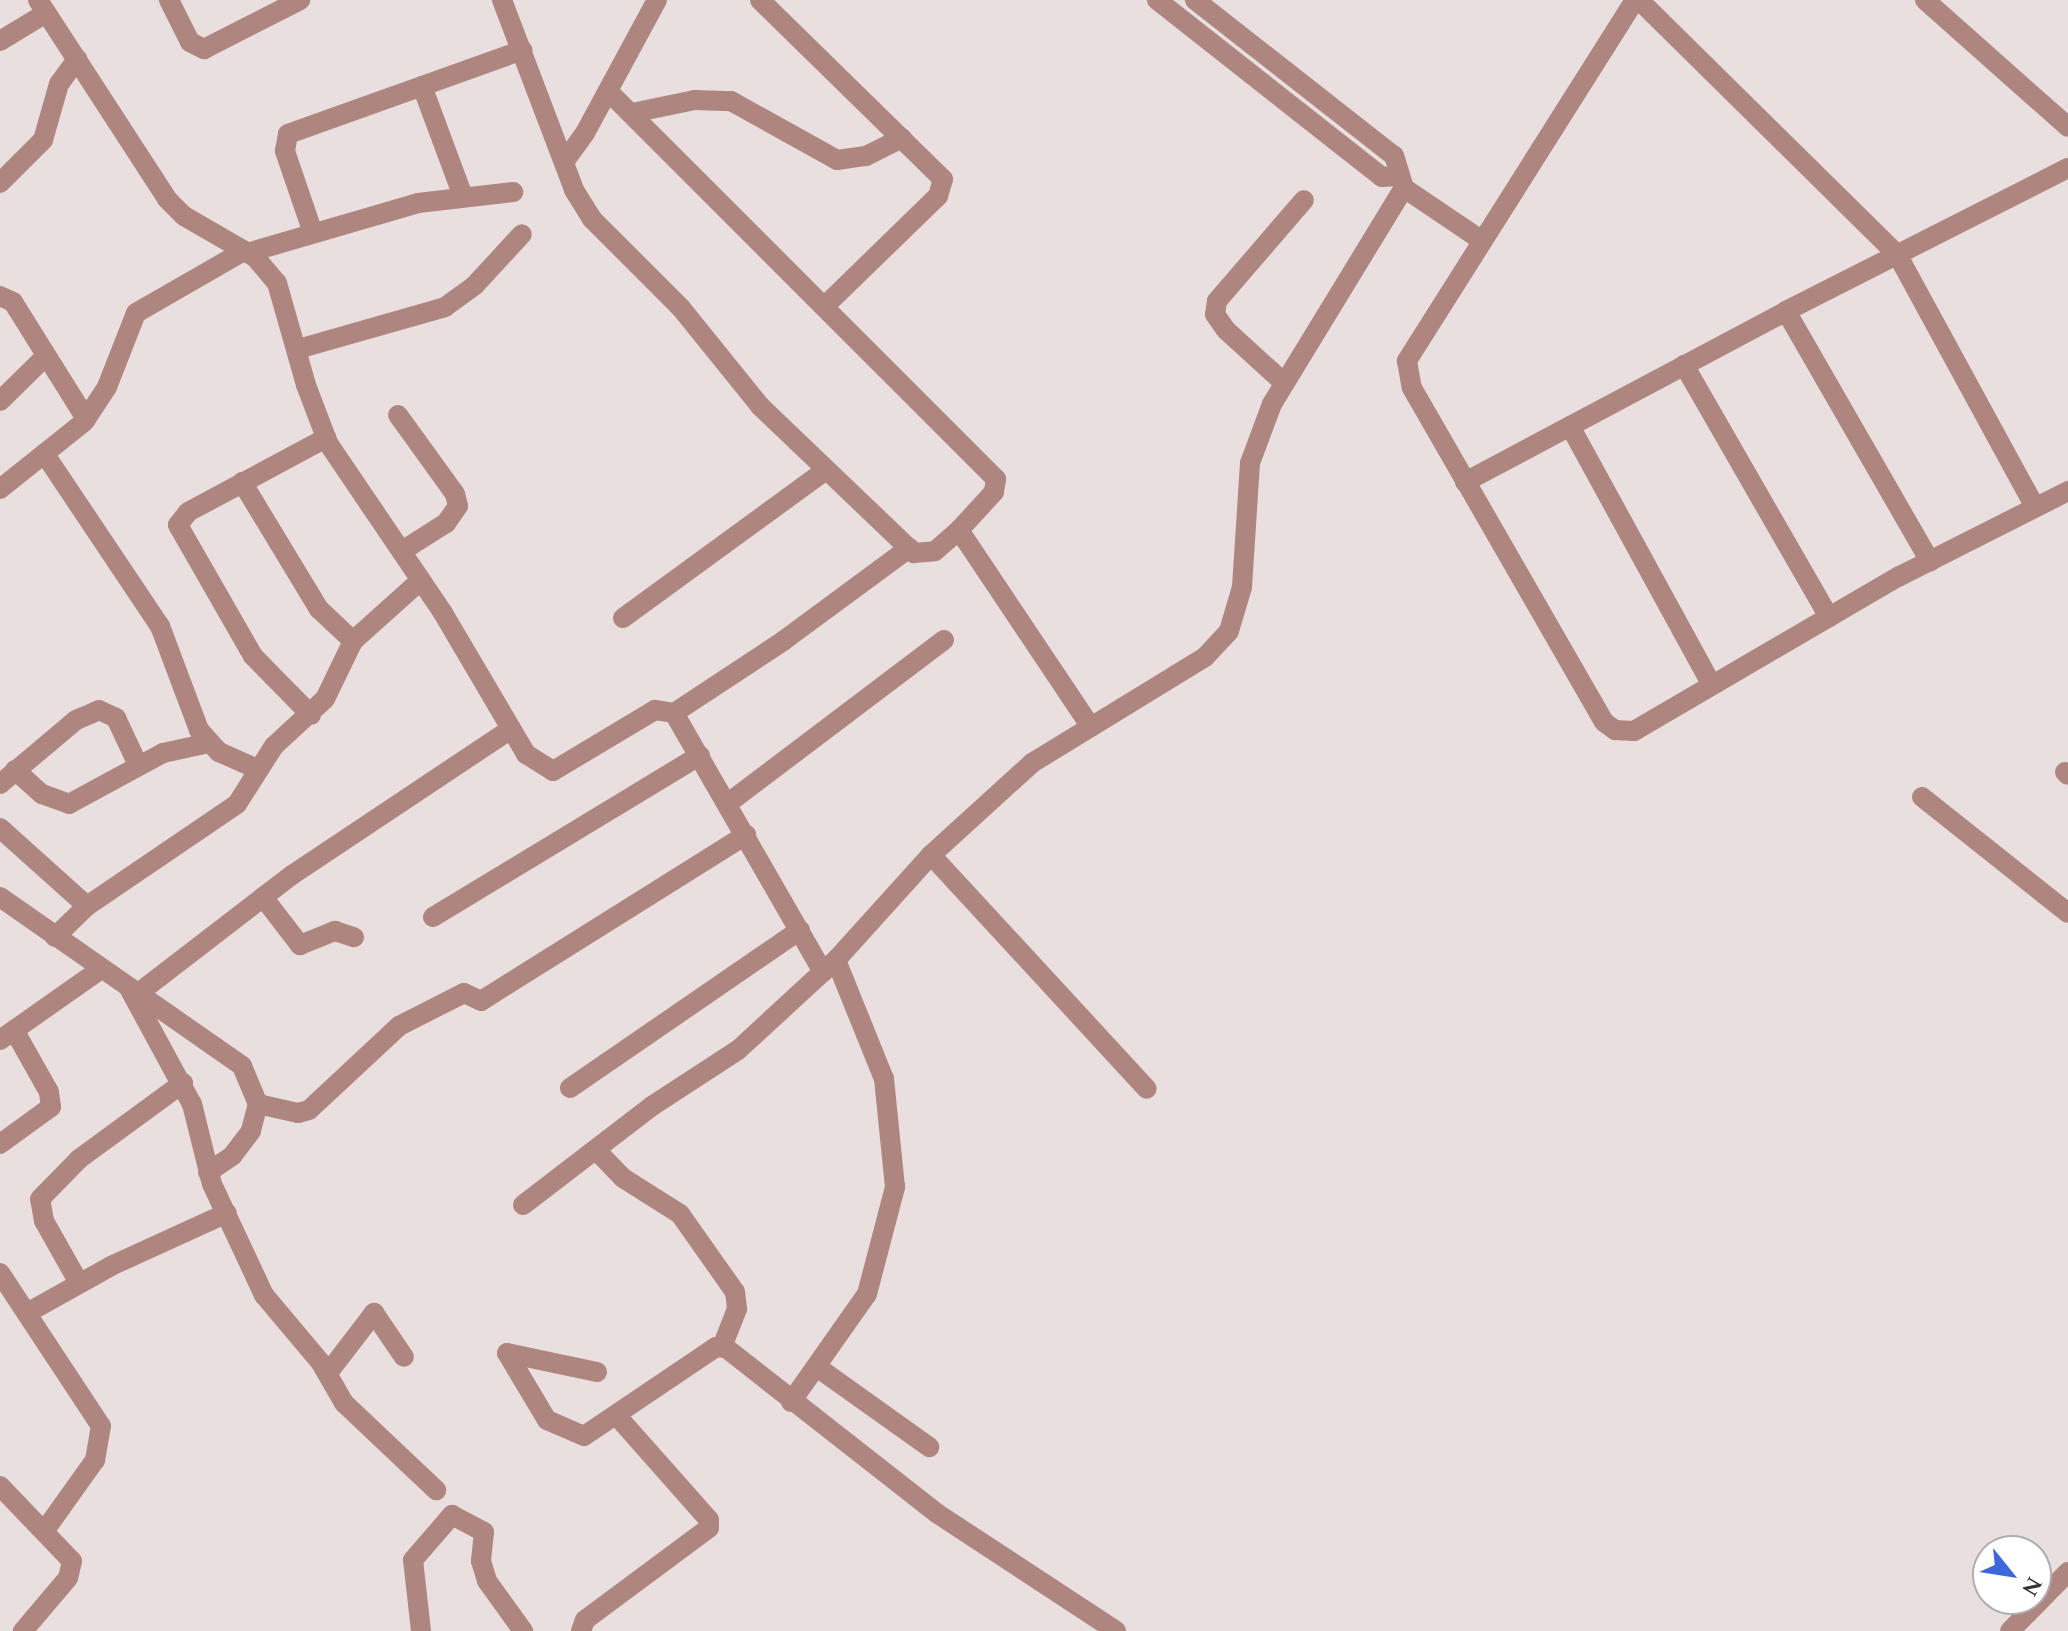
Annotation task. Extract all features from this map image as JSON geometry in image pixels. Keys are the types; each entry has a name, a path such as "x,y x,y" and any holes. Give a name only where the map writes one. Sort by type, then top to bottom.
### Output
{"street":[{"path":"169,0 190,42 204,49 300,0"},
{"path":"502,0 564,162 592,219 662,286 760,406 909,548 926,556 959,530 994,492 996,479 608,91"},
{"path":"564,162 608,91 657,0"},
{"path":"760,0 938,172 942,190 825,306"},
{"path":"1157,0 1382,177 1400,182 1481,240"},
{"path":"523,1205 652,1106 738,1050 830,966 931,855 1032,763 1205,657 1229,631 1242,587 1250,463 1283,382 1400,182 1394,156 1195,0"},
{"path":"2035,507 1897,254 1637,0 1481,240 1407,361 1412,388 1604,722 1615,730 1634,731 1930,561 2068,491"},
{"path":"1925,0 2068,127"},
{"path":"0,41 42,6 167,199 202,228 246,252 277,283 326,438 421,580 536,765 553,771 655,710 674,713 783,641 909,548"},
{"path":"313,233 284,138 522,50"},
{"path":"0,183 43,140 59,84 77,59"},
{"path":"422,86 463,196"},
{"path":"632,113 695,100 731,101 837,160 866,156 902,138"},
{"path":"1465,482 1786,311 2068,168"},
{"path":"0,489 46,456 86,419 107,387 136,313 246,252 402,207 463,196 513,192"},
{"path":"1283,382 1226,330 1215,314 1217,301 1304,200"},
{"path":"298,349 445,307 475,285 522,234"},
{"path":"0,296 13,302 86,419"},
{"path":"1786,311 1930,561"},
{"path":"0,401 45,357"},
{"path":"1684,365 1829,617"},
{"path":"398,415 458,506 446,523 402,551"},
{"path":"1570,426 1712,685"},
{"path":"311,715 253,656 179,534 178,525 188,512 326,438"},
{"path":"46,456 160,626 189,706 209,743 257,769"},
{"path":"623,618 826,470"},
{"path":"242,482 319,609 353,641"},
{"path":"959,530 1091,727"},
{"path":"55,937 87,906 226,813 245,794 257,769 274,746 311,715 332,689 353,641 421,580"},
{"path":"727,804 944,640"},
{"path":"138,765 116,718 99,710 76,720 8,777 69,804 138,765 178,748 209,743"},
{"path":"674,713 800,930 830,966 884,1079 895,1187 867,1294 791,1402"},
{"path":"133,992 263,897 511,729"},
{"path":"433,917 700,755"},
{"path":"1922,797 2068,913"},
{"path":"0,828 87,906"},
{"path":"258,1104 298,1113 309,1110 399,1026 464,993 481,1001 746,835"},
{"path":"931,855 1147,1089"},
{"path":"0,897 133,992 228,1053 250,1078 258,1104 243,1143 208,1172"},
{"path":"263,897 300,945 335,931 354,937"},
{"path":"570,1088 800,930"},
{"path":"0,1144 51,1107 49,1092 7,1035 101,969"},
{"path":"133,992 183,1083 208,1172 264,1295 328,1373 344,1403 436,1490"},
{"path":"79,1283 44,1221 40,1199 65,1170 183,1083"},
{"path":"597,1151 623,1178 680,1214 735,1292 737,1309 722,1347 584,1436 547,1420 507,1353 597,1372"},
{"path":"27,1313 79,1283 227,1213"},
{"path":"0,1273 101,1426 95,1460 45,1530"},
{"path":"328,1373 374,1313 404,1357"},
{"path":"722,1347 938,1514 1116,1631"},
{"path":"817,1367 929,1447"},
{"path":"581,1631 585,1620 709,1528 709,1520 616,1415"},
{"path":"0,1486 69,1555 71,1570 23,1631"},
{"path":"421,1631 413,1560 452,1515 484,1532 481,1561 487,1581 523,1631"},
{"path":"2010,1631 2068,1572"}]}
